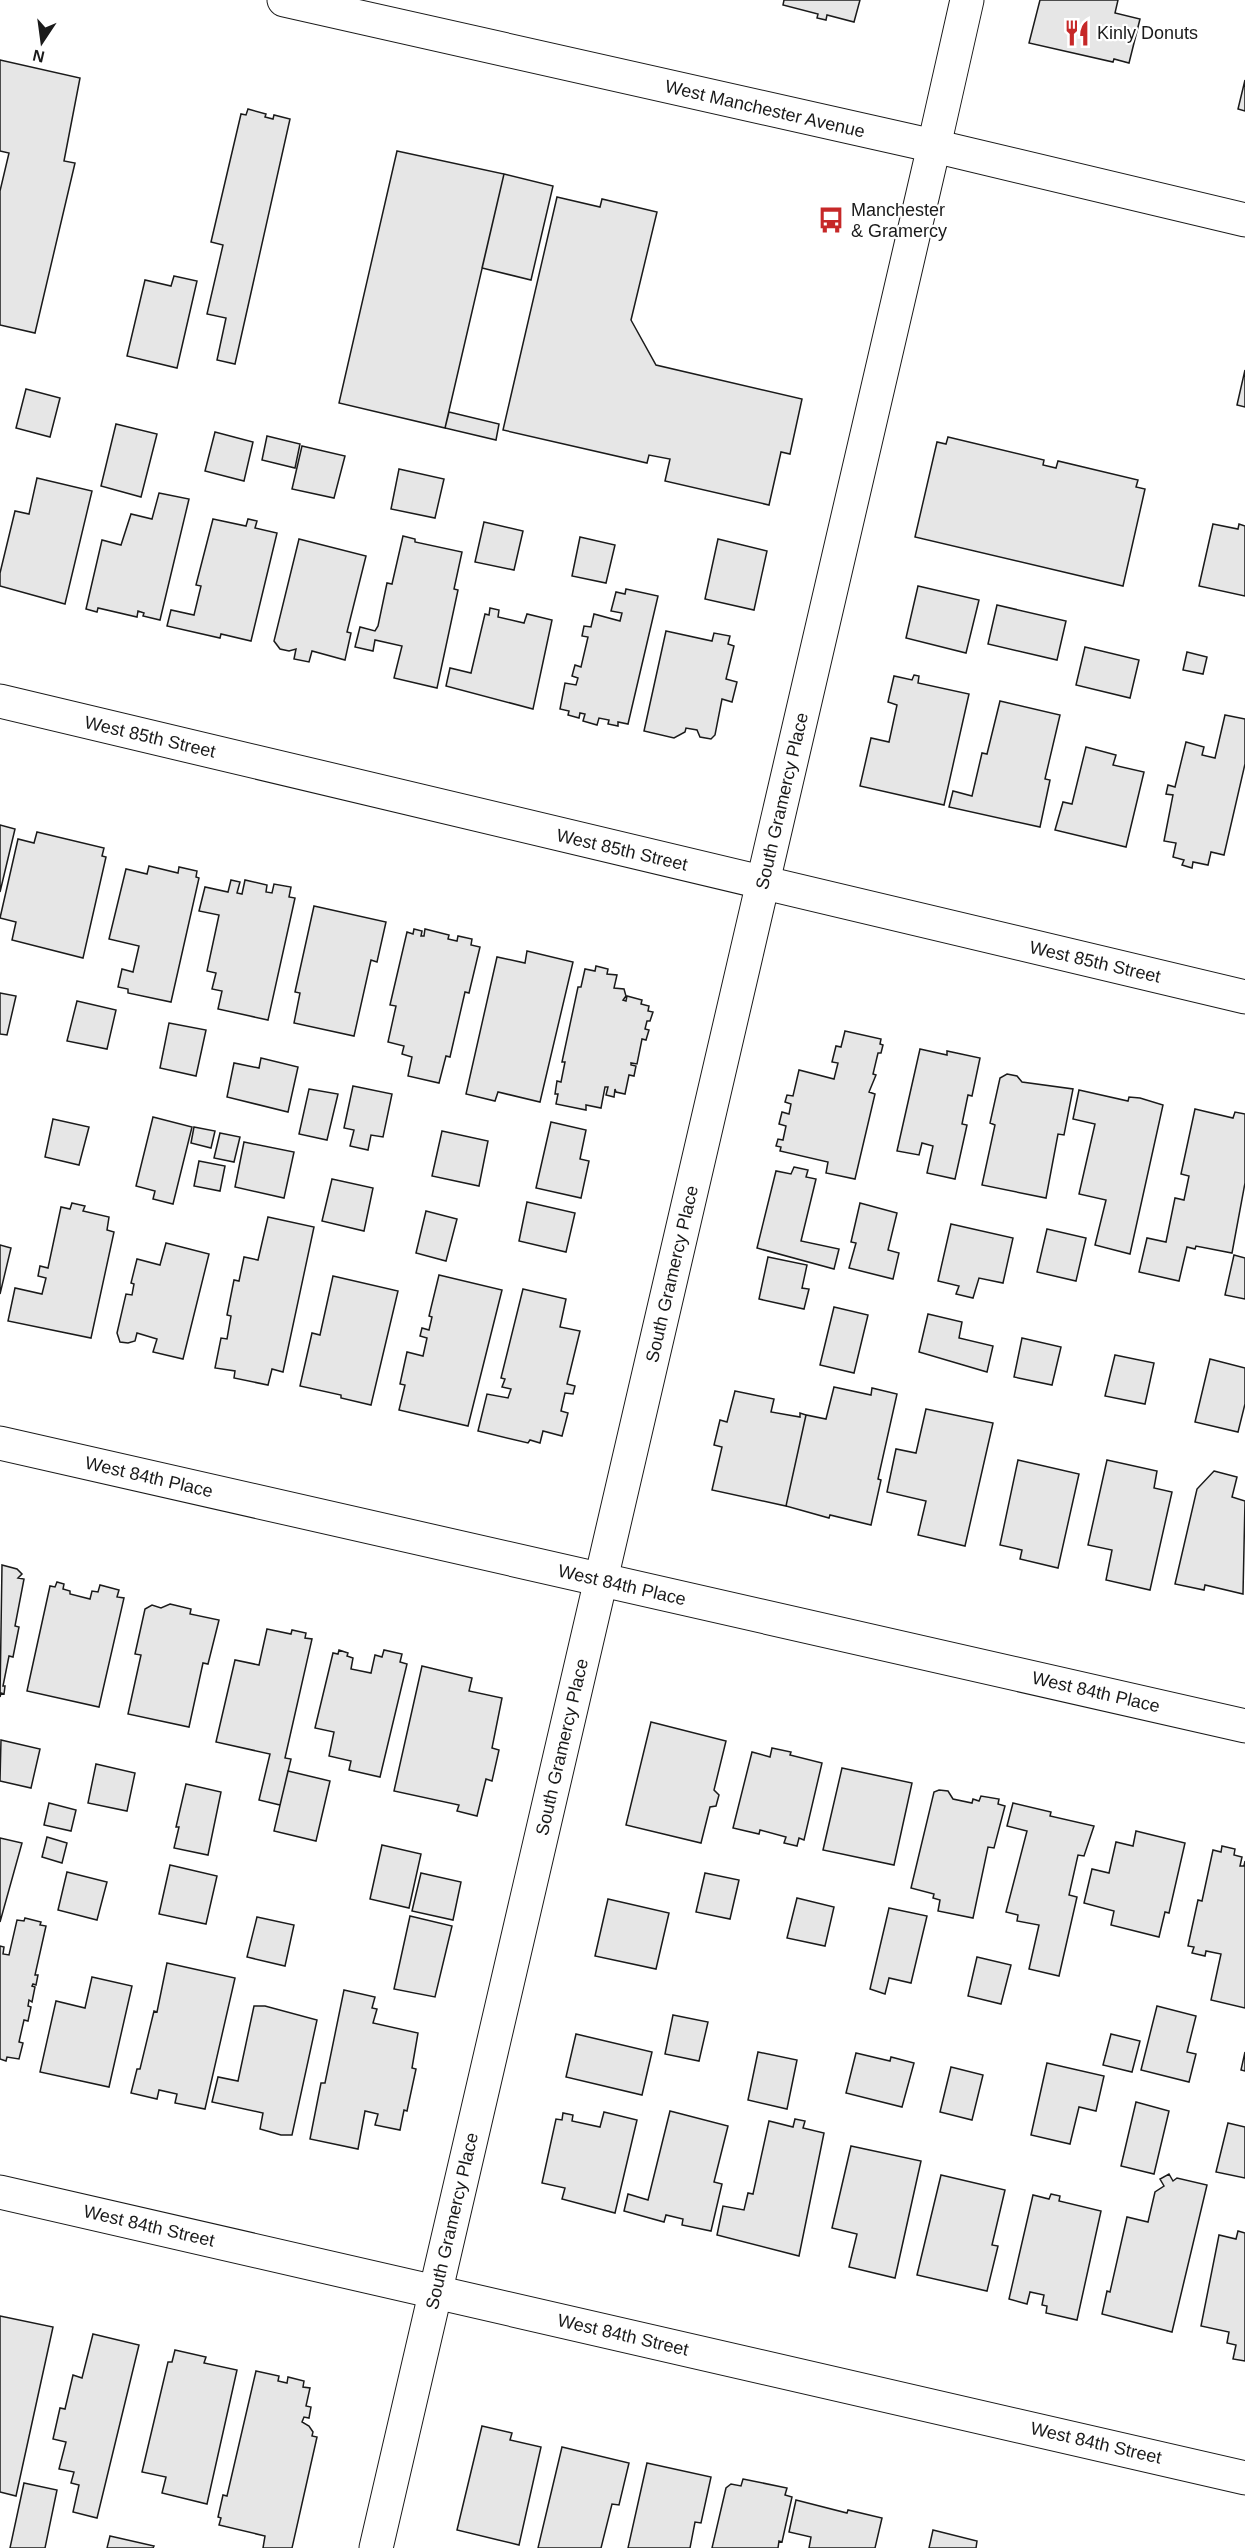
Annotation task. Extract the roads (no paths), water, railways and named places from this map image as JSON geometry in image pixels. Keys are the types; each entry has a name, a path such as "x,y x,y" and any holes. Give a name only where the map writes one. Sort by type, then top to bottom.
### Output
{"street":[{"name":"West Manchester Avenue","path":"284,0 1245,220"},
{"name":"South Gramercy Place","path":"376,2548 967,0"},
{"name":"West 85th Street","path":"0,701 1245,997"},
{"name":"West 84th Place","path":"0,1443 1245,1726"},
{"name":"West 84th Street","path":"0,2192 1245,2478"}],"place":[{"name":"Kinly Donuts","path":"1077,33"},
{"name":"Manchester & Gramercy","path":"831,220"}]}
